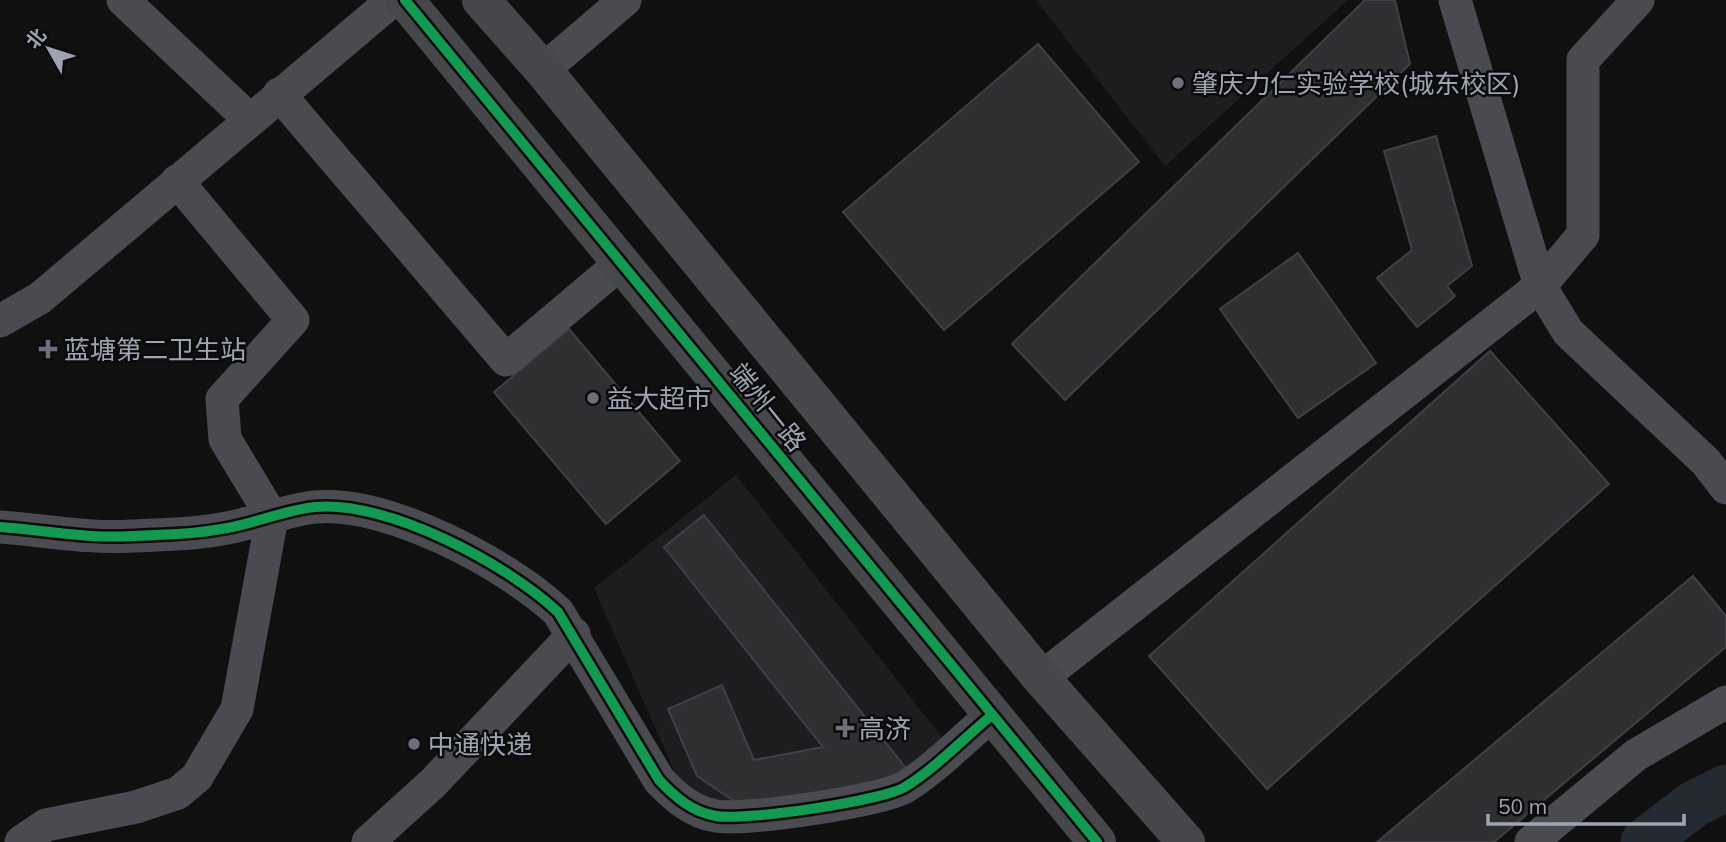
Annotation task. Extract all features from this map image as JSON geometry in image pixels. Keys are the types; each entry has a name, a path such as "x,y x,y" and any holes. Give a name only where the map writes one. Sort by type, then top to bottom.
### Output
{"main road":[{"name":"端州一路","path":"405,0 1097,842"},
{"name":"端州一路","path":"481,0 543,71 1041,677 1186,842"}],"street":[{"path":"123,0 249,119"},
{"path":"0,321 40,298 393,0"},
{"path":"543,71 625,0"},
{"path":"1455,0 1540,286 1568,332 1706,462 1726,488"},
{"path":"1041,677 1540,286 1583,235 1583,60 1638,0"},
{"path":"279,94 506,360 621,263"},
{"path":"21,842 46,825 136,807 178,793 197,778 237,709 272,517 225,439 222,399 293,320 177,181"},
{"path":"0,527 129,537 226,529 313,507 337,507 384,517 444,538 538,593 558,612 659,780 674,797 694,809 716,816 801,810 882,795 904,787 992,715"},
{"path":"368,842 433,783 573,634"},
{"path":"1531,842 1636,755 1726,702"}],"shaded area":[{"name":"肇庆力仁实验学校(城东校区)","path":"1036,0 1348,0 1165,166"},
{"path":"736,475 948,745 899,785 730,810 681,787 594,588"}],"building":[{"path":"1365,0 1395,0 1410,64 1065,400 1012,344"},
{"path":"1038,44 1139,162 944,330 843,212"},
{"path":"1436,136 1472,266 1447,286 1455,296 1417,327 1377,278 1412,250 1384,151"},
{"path":"1298,253 1376,363 1298,418 1220,309"},
{"path":"569,329 680,461 606,524 494,392"},
{"path":"1490,351 1609,484 1267,789 1149,656"},
{"path":"704,515 913,777 760,809 737,803 697,776 668,709 722,685 754,760 823,747 664,547"},
{"path":"1693,576 1726,616 1726,647 1494,842 1377,842"}],"waterway":[{"path":"1644,842 1694,804 1726,788"}],"cycle path":[{"path":"405,0 1097,842"},
{"path":"0,527 116,537 180,534 227,528 315,507 344,508 410,524 509,574 558,612 659,780 684,803 716,816 755,816 843,804 905,787 928,771 992,715"}],"place":[{"name":"肇庆力仁实验学校(城东校区)","path":"1178,83"},
{"name":"蓝塘第二卫生站","path":"48,349"},
{"name":"益大超市","path":"593,398"},
{"name":"高济","path":"845,728"},
{"name":"中通快递","path":"414,744"}]}
